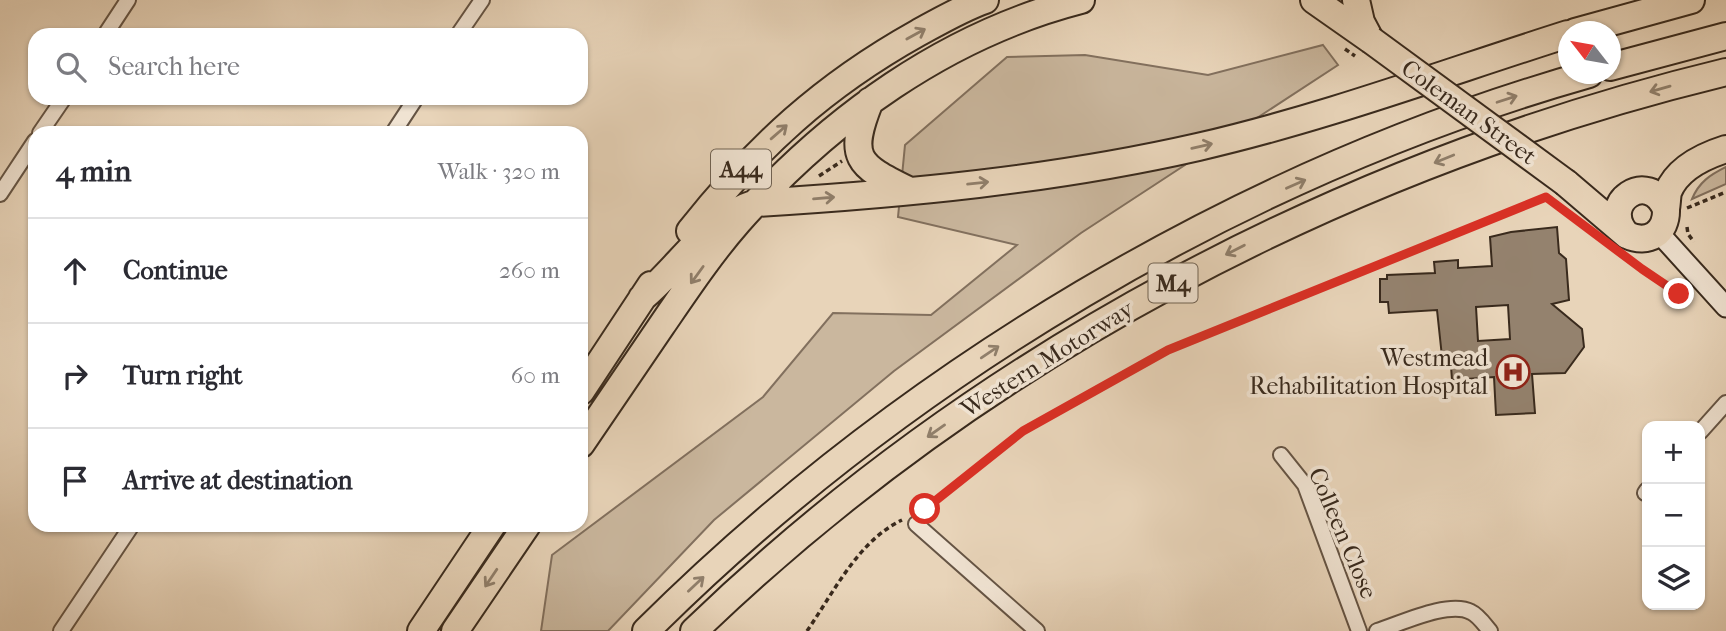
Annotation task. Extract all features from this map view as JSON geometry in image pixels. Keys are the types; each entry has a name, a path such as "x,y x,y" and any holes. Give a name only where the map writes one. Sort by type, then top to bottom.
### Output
{"highway":[{"name":"A44","path":"588,434 704,264 755,203 794,162 832,129 923,66 985,32 1080,0"},
{"name":"Coleman Street","path":"1314,0 1371,40 1625,245"},
{"path":"1356,0 1361,22 1371,40"},
{"path":"1616,21 1691,0"},
{"name":"A44","path":"588,380 691,229 726,186 768,142 807,108 865,65 972,2"},
{"path":"1621,64 1726,36"},
{"path":"642,298 660,283 711,227 729,214 755,203 910,191 1023,178 1197,147 1359,104 1558,38"},
{"name":"Western Motorway","path":"694,631 772,559 922,440 1057,350 1184,277 1322,209 1475,146 1594,108 1726,72"},
{"name":"Western Motorway","path":"646,631 765,521 872,436 997,347 1113,277 1229,214 1334,166 1459,115 1558,84"},
{"path":"870,102 860,128 858,148 863,161 874,173 910,191"},
{"path":"1674,218 1668,193 1689,167 1706,156 1726,149"},
{"name":"Coleman Street","path":"1561,194 1634,191"},
{"path":"1634,191 1650,191 1663,201 1674,218 1643,240 1625,245 1618,212 1623,199 1634,191"},
{"path":"421,631 487,532"},
{"path":"456,631 522,532"}],"street":[{"path":"110,28 128,0"},
{"path":"463,28 482,0"},
{"path":"972,2 985,32"},
{"path":"45,126 59,105"},
{"path":"398,126 411,105"},
{"path":"0,194 28,152"},
{"path":"1674,218 1697,276 1726,307"},
{"path":"1705,426 1726,403"},
{"name":"Colleen Close","path":"1281,455 1304,485 1359,631"},
{"path":"914,518 1037,631"},
{"path":"61,631 127,532"},
{"path":"1377,631 1446,609 1460,608 1473,612 1490,631"}],"path":[{"path":"817,177 844,159"},
{"path":"1695,244 1674,218 1726,192"},
{"path":"807,631 864,548 887,528 914,518 1023,431 1168,350 1546,197 1561,194"},
{"path":"1625,245 1679,294 1697,276"}],"shaded area":[{"path":"1323,45 1338,65 1081,233 894,371 714,520 608,631 541,631 552,555 583,532 588,532 588,528 763,397 833,313 931,315 1017,245 898,217 905,145 1007,57 1085,55 1208,75"},
{"path":"1726,167 1726,184 1692,199 1706,180"}],"building":[{"path":"1557,227 1559,253 1566,259 1569,300 1552,304 1582,329 1584,347 1565,373 1532,374 1535,413 1496,415 1494,377 1452,380 1451,366 1443,366 1437,310 1389,313 1388,302 1380,302 1380,279 1387,279 1387,275 1435,273 1434,262 1458,260 1458,268 1492,266 1490,237","holes":["1508,305 1510,339 1478,341 1476,307"]}],"place":[{"name":"Westmead Rehabilitation Hospital","path":"1513,372"}],"route":[{"path":"925,509 1023,431 1168,350 1546,197 1679,294"}]}
